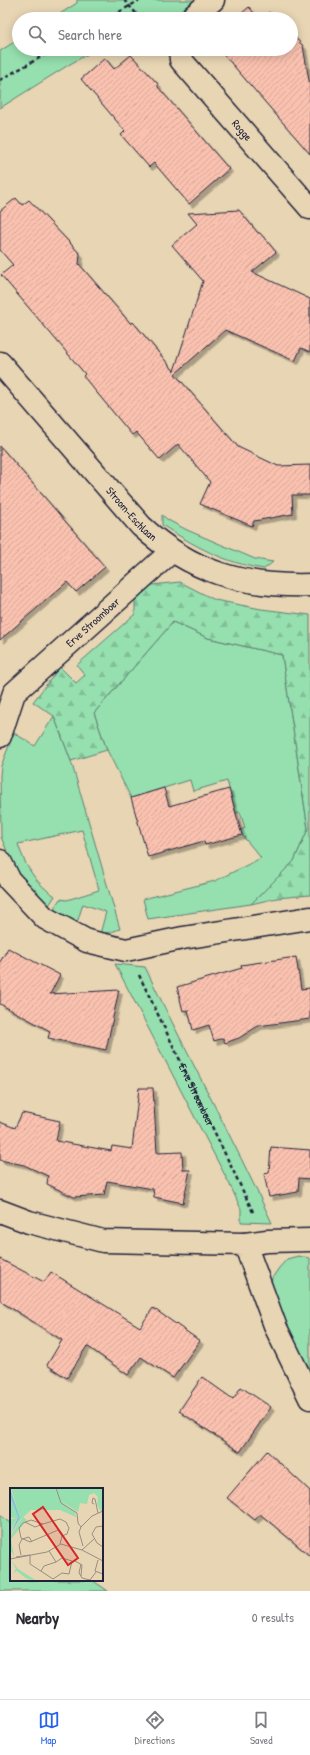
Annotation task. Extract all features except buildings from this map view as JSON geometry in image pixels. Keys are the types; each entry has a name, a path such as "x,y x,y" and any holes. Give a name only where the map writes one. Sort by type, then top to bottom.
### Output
{"street":[{"path":"198,12 213,0"},
{"name":"Rogge","path":"181,56 181,60 310,208"},
{"name":"Stroom-Eschlaan","path":"0,363 141,526 156,540 200,567 240,579 280,586 310,585"},
{"name":"Erve Stroomboer","path":"0,736 7,691 172,551"},
{"path":"0,861 10,881 45,918 87,940 126,950 183,938 310,918"},
{"path":"0,1211 28,1222 103,1241 245,1244 267,1241 310,1240"},
{"path":"245,1244 276,1328 310,1398"}],"path":[{"path":"124,0 135,12"},
{"path":"119,12 140,0"},
{"path":"0,80 43,56"},
{"name":"Erve Stroomboer","path":"126,950 142,980 267,1241"}],"green space":[{"path":"77,0 200,0 185,12 63,12 77,3"},
{"path":"12,43 12,56 84,56 0,108 0,51"},
{"path":"162,515 168,520 187,530 255,559 273,562 264,569 236,563 210,553 162,525"},
{"path":"180,582 215,600 261,609 310,615 310,895 277,898 251,904 294,861 308,829 282,655 208,638 173,622 94,713 107,750 71,761 54,716 33,702 60,667 76,683 85,675 77,665 135,614 135,600 152,585"},
{"path":"173,622 208,638 282,655 308,829 294,861 251,904 148,919 143,899 215,881 261,858 242,835 241,830 245,828 240,812 236,813 227,781 193,791 190,780 131,798 107,750 94,713"},
{"path":"54,716 71,761 120,929 111,932 100,934 106,912 83,904 76,926 52,911 60,899 67,900 99,890 82,830 18,844 24,860 32,874 42,886 55,896 47,908 31,893 12,863 1,837 1,766 14,733 35,746"},
{"path":"115,964 145,967 272,1223 241,1222 241,1209 230,1185"},
{"path":"298,1256 310,1258 310,1368 296,1348 269,1291 272,1278 279,1268 287,1259"},
{"path":"0,1515 10,1522 10,1581 93,1581 108,1591 0,1591"}]}
